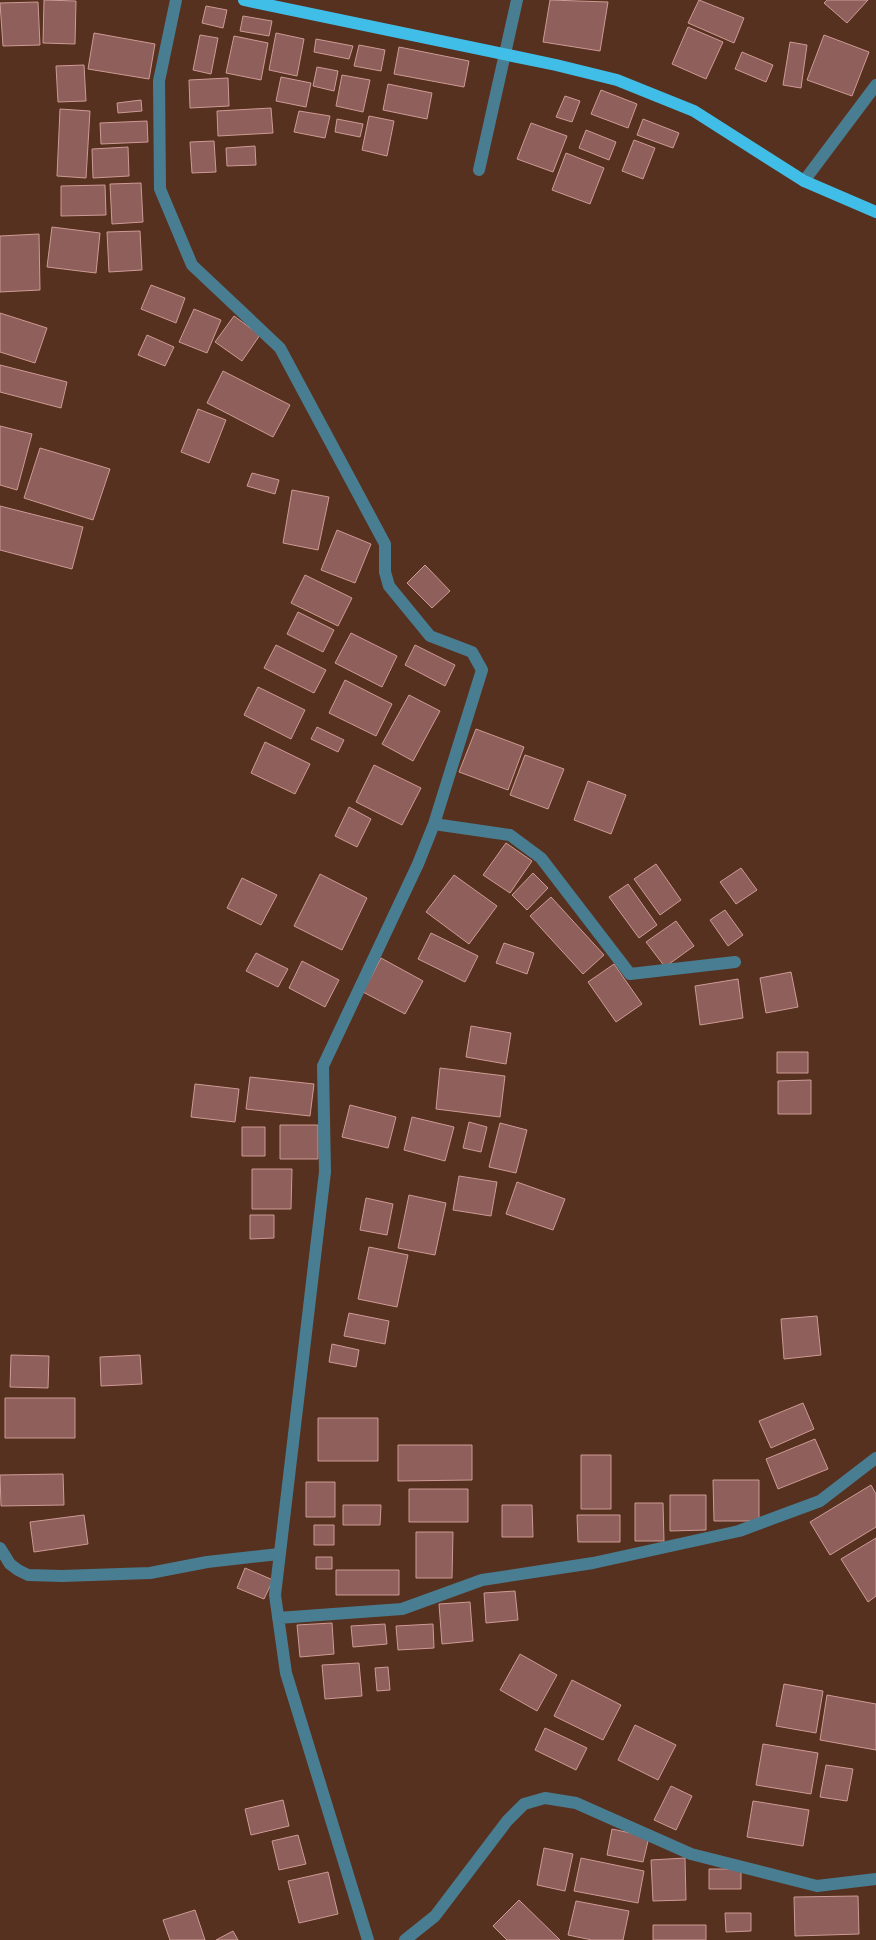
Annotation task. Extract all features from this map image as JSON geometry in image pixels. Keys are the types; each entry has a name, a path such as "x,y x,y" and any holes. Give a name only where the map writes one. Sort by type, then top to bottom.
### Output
{"main road":[{"path":"244,0 506,54 617,80 694,111 804,181 876,212"}],"street":[{"path":"176,0 159,81 160,189 192,265 280,348 385,544 384,572 389,586 430,636 472,652 482,670 434,824 418,864 323,1066 325,1172 274,1595 286,1672 368,1940"},
{"path":"479,170 517,0"},
{"path":"804,181 876,85"},
{"path":"434,824 510,835 525,845 541,858 630,974 735,962"},
{"path":"278,1618 402,1609 482,1580 593,1563 739,1531 820,1501 876,1458"},
{"path":"0,1548 10,1564 28,1575 62,1576 150,1573 207,1562 280,1554"},
{"path":"405,1940 435,1916 507,1821 524,1804 545,1798 576,1803 691,1854 817,1886 876,1880"}],"building":[{"path":"44,0 76,1 75,44 43,43"},
{"path":"550,0 608,2 600,51 543,42"},
{"path":"699,0 744,18 734,43 688,23"},
{"path":"827,0 868,0 847,23 824,3"},
{"path":"38,2 40,45 3,46 0,3"},
{"path":"206,6 227,10 223,28 202,23"},
{"path":"243,16 272,21 269,36 240,31"},
{"path":"688,27 723,42 706,79 672,64"},
{"path":"94,33 155,44 149,79 88,69"},
{"path":"276,33 304,39 297,76 269,70"},
{"path":"200,35 218,38 211,74 193,70"},
{"path":"824,35 869,52 852,96 807,80"},
{"path":"234,36 268,43 261,80 226,73"},
{"path":"316,39 353,46 349,59 314,52"},
{"path":"790,42 807,45 801,88 783,85"},
{"path":"359,45 385,50 381,71 354,66"},
{"path":"399,47 469,61 464,87 394,74"},
{"path":"742,52 773,65 766,82 735,69"},
{"path":"84,65 86,101 58,102 56,66"},
{"path":"317,67 338,71 334,91 313,86"},
{"path":"342,75 370,80 363,112 336,106"},
{"path":"281,77 311,83 306,107 276,101"},
{"path":"228,78 229,106 190,108 189,80"},
{"path":"388,84 432,93 427,119 383,110"},
{"path":"601,90 637,104 628,128 591,114"},
{"path":"565,96 580,101 572,122 556,117"},
{"path":"141,100 142,111 118,113 117,103"},
{"path":"271,108 273,133 218,136 217,111"},
{"path":"60,109 90,111 86,178 57,176"},
{"path":"299,111 330,116 325,138 294,132"},
{"path":"369,116 394,121 387,156 362,150"},
{"path":"337,119 363,124 360,137 335,132"},
{"path":"643,119 679,133 673,148 637,135"},
{"path":"147,121 148,142 101,144 100,123"},
{"path":"531,123 567,136 553,172 517,159"},
{"path":"586,130 616,142 609,160 579,148"},
{"path":"634,140 655,148 643,179 622,171"},
{"path":"214,141 216,172 192,173 190,142"},
{"path":"255,146 256,165 227,166 226,148"},
{"path":"128,147 129,176 93,178 92,149"},
{"path":"566,153 604,168 590,204 552,190"},
{"path":"141,183 143,222 112,224 110,184"},
{"path":"105,185 106,215 61,216 61,186"},
{"path":"52,227 100,233 96,273 47,267"},
{"path":"140,231 142,270 109,272 107,232"},
{"path":"39,234 40,290 0,292 0,236"},
{"path":"151,285 185,298 176,323 141,309"},
{"path":"194,309 221,320 207,353 179,342"},
{"path":"0,313 47,328 35,363 0,352"},
{"path":"234,316 260,335 242,361 215,342"},
{"path":"147,335 174,347 165,366 138,355"},
{"path":"0,365 67,382 61,408 0,392"},
{"path":"223,371 290,405 273,437 207,403"},
{"path":"198,409 226,420 209,463 181,452"},
{"path":"0,426 32,434 17,490 0,485"},
{"path":"40,448 110,469 93,520 24,498"},
{"path":"252,473 279,480 275,494 247,486"},
{"path":"292,490 329,497 318,550 283,543"},
{"path":"0,506 83,527 72,569 0,550"},
{"path":"337,530 371,544 355,583 321,570"},
{"path":"425,565 450,591 432,608 407,583"},
{"path":"305,575 352,598 338,626 291,603"},
{"path":"298,612 334,630 323,652 287,634"},
{"path":"351,633 397,656 382,687 335,663"},
{"path":"276,645 326,670 314,693 264,668"},
{"path":"415,645 455,665 445,686 405,665"},
{"path":"345,680 392,704 376,736 329,713"},
{"path":"258,687 305,710 291,739 244,715"},
{"path":"409,695 440,711 413,761 382,744"},
{"path":"317,727 344,740 338,752 311,739"},
{"path":"476,729 524,747 508,790 459,772"},
{"path":"265,742 310,764 295,794 251,773"},
{"path":"525,755 564,769 548,809 510,795"},
{"path":"374,765 421,788 402,825 356,802"},
{"path":"588,781 626,795 611,834 574,820"},
{"path":"349,807 371,819 357,847 335,836"},
{"path":"506,843 532,861 510,893 483,875"},
{"path":"656,864 681,900 660,915 634,879"},
{"path":"741,868 757,890 736,904 720,882"},
{"path":"533,873 548,888 527,910 512,895"},
{"path":"320,874 367,898 342,950 294,926"},
{"path":"454,875 497,906 469,944 426,912"},
{"path":"242,878 277,895 261,925 227,908"},
{"path":"628,884 657,925 639,938 609,897"},
{"path":"551,897 604,955 583,974 530,916"},
{"path":"725,910 743,935 728,946 710,920"},
{"path":"676,921 694,946 665,967 646,942"},
{"path":"431,933 478,956 465,982 418,959"},
{"path":"504,943 534,953 527,974 496,963"},
{"path":"256,953 288,969 278,987 246,971"},
{"path":"381,958 423,981 405,1014 363,992"},
{"path":"302,961 339,980 325,1007 289,988"},
{"path":"614,964 642,1004 616,1022 588,982"},
{"path":"791,972 798,1007 766,1013 760,978"},
{"path":"738,979 743,1018 700,1025 695,986"},
{"path":"471,1026 511,1033 506,1064 466,1057"},
{"path":"777,1052 808,1052 808,1073 777,1073"},
{"path":"440,1068 505,1076 500,1117 436,1109"},
{"path":"250,1077 314,1084 310,1116 246,1109"},
{"path":"811,1080 811,1114 778,1114 778,1081"},
{"path":"195,1084 239,1089 235,1122 191,1117"},
{"path":"350,1105 396,1117 388,1148 342,1137"},
{"path":"412,1117 454,1127 445,1161 404,1150"},
{"path":"469,1122 487,1127 481,1152 463,1148"},
{"path":"500,1123 527,1130 516,1173 489,1167"},
{"path":"280,1125 318,1125 318,1159 280,1159"},
{"path":"242,1127 265,1127 265,1156 242,1156"},
{"path":"252,1169 292,1169 291,1209 252,1209"},
{"path":"459,1176 497,1182 491,1216 453,1210"},
{"path":"517,1182 565,1199 553,1230 506,1214"},
{"path":"409,1195 446,1203 435,1255 398,1248"},
{"path":"366,1198 393,1204 387,1235 360,1230"},
{"path":"250,1215 274,1215 274,1238 250,1239"},
{"path":"369,1247 408,1255 397,1307 358,1299"},
{"path":"349,1313 389,1321 385,1344 344,1336"},
{"path":"817,1316 821,1355 784,1359 781,1319"},
{"path":"332,1344 359,1350 356,1367 329,1362"},
{"path":"11,1355 49,1356 48,1388 10,1387"},
{"path":"140,1355 142,1384 101,1386 100,1357"},
{"path":"5,1398 75,1398 75,1438 5,1438"},
{"path":"803,1403 814,1429 771,1448 759,1421"},
{"path":"318,1418 378,1418 378,1461 318,1461"},
{"path":"815,1439 828,1469 778,1489 766,1459"},
{"path":"398,1445 472,1445 472,1480 398,1481"},
{"path":"581,1455 611,1455 611,1509 581,1509"},
{"path":"63,1474 64,1505 1,1506 0,1475"},
{"path":"713,1480 759,1480 759,1521 714,1521"},
{"path":"306,1482 335,1482 335,1517 306,1517"},
{"path":"871,1485 876,1494 876,1527 830,1555 810,1522"},
{"path":"409,1489 468,1489 468,1522 409,1522"},
{"path":"670,1495 706,1495 706,1530 670,1531"},
{"path":"635,1503 663,1503 664,1541 635,1541"},
{"path":"343,1505 381,1505 380,1525 343,1525"},
{"path":"502,1505 532,1505 533,1537 502,1537"},
{"path":"84,1515 88,1544 34,1552 30,1522"},
{"path":"577,1515 620,1515 620,1542 578,1542"},
{"path":"314,1525 334,1525 334,1545 314,1545"},
{"path":"416,1532 453,1532 452,1578 416,1578"},
{"path":"876,1538 876,1596 868,1602 841,1559"},
{"path":"316,1557 332,1557 332,1569 316,1569"},
{"path":"245,1568 273,1580 264,1599 237,1588"},
{"path":"336,1570 399,1570 399,1595 336,1595"},
{"path":"515,1591 518,1620 486,1623 484,1593"},
{"path":"470,1602 473,1641 442,1644 439,1604"},
{"path":"332,1623 334,1654 300,1657 297,1625"},
{"path":"385,1624 387,1644 353,1647 351,1626"},
{"path":"433,1624 434,1648 398,1650 396,1626"},
{"path":"520,1654 557,1675 537,1711 500,1690"},
{"path":"359,1663 362,1696 325,1699 322,1665"},
{"path":"388,1667 390,1690 377,1691 375,1668"},
{"path":"572,1680 621,1705 603,1740 554,1716"},
{"path":"784,1684 823,1691 816,1733 776,1726"},
{"path":"827,1695 876,1704 876,1750 820,1740"},
{"path":"635,1725 676,1745 658,1780 618,1760"},
{"path":"545,1728 587,1748 576,1770 535,1750"},
{"path":"763,1744 818,1753 811,1794 756,1785"},
{"path":"826,1765 853,1769 847,1801 820,1797"},
{"path":"671,1786 692,1796 676,1830 654,1820"},
{"path":"283,1800 289,1826 251,1835 245,1809"},
{"path":"753,1801 809,1810 803,1846 747,1837"},
{"path":"612,1829 649,1837 643,1862 607,1855"},
{"path":"298,1835 306,1864 279,1870 272,1841"},
{"path":"544,1848 573,1854 565,1891 537,1885"},
{"path":"581,1858 644,1871 638,1903 574,1891"},
{"path":"685,1858 686,1900 653,1901 651,1860"},
{"path":"709,1869 741,1869 741,1889 709,1889"},
{"path":"328,1872 338,1914 299,1923 288,1881"},
{"path":"858,1896 859,1934 795,1936 794,1897"},
{"path":"519,1900 560,1940 507,1940 493,1926"},
{"path":"576,1901 629,1911 623,1940 592,1940 568,1935"},
{"path":"195,1910 205,1940 170,1940 163,1920"},
{"path":"725,1913 751,1913 751,1931 726,1932"},
{"path":"653,1925 706,1925 706,1940 653,1940"},
{"path":"233,1931 238,1940 216,1940"}]}
